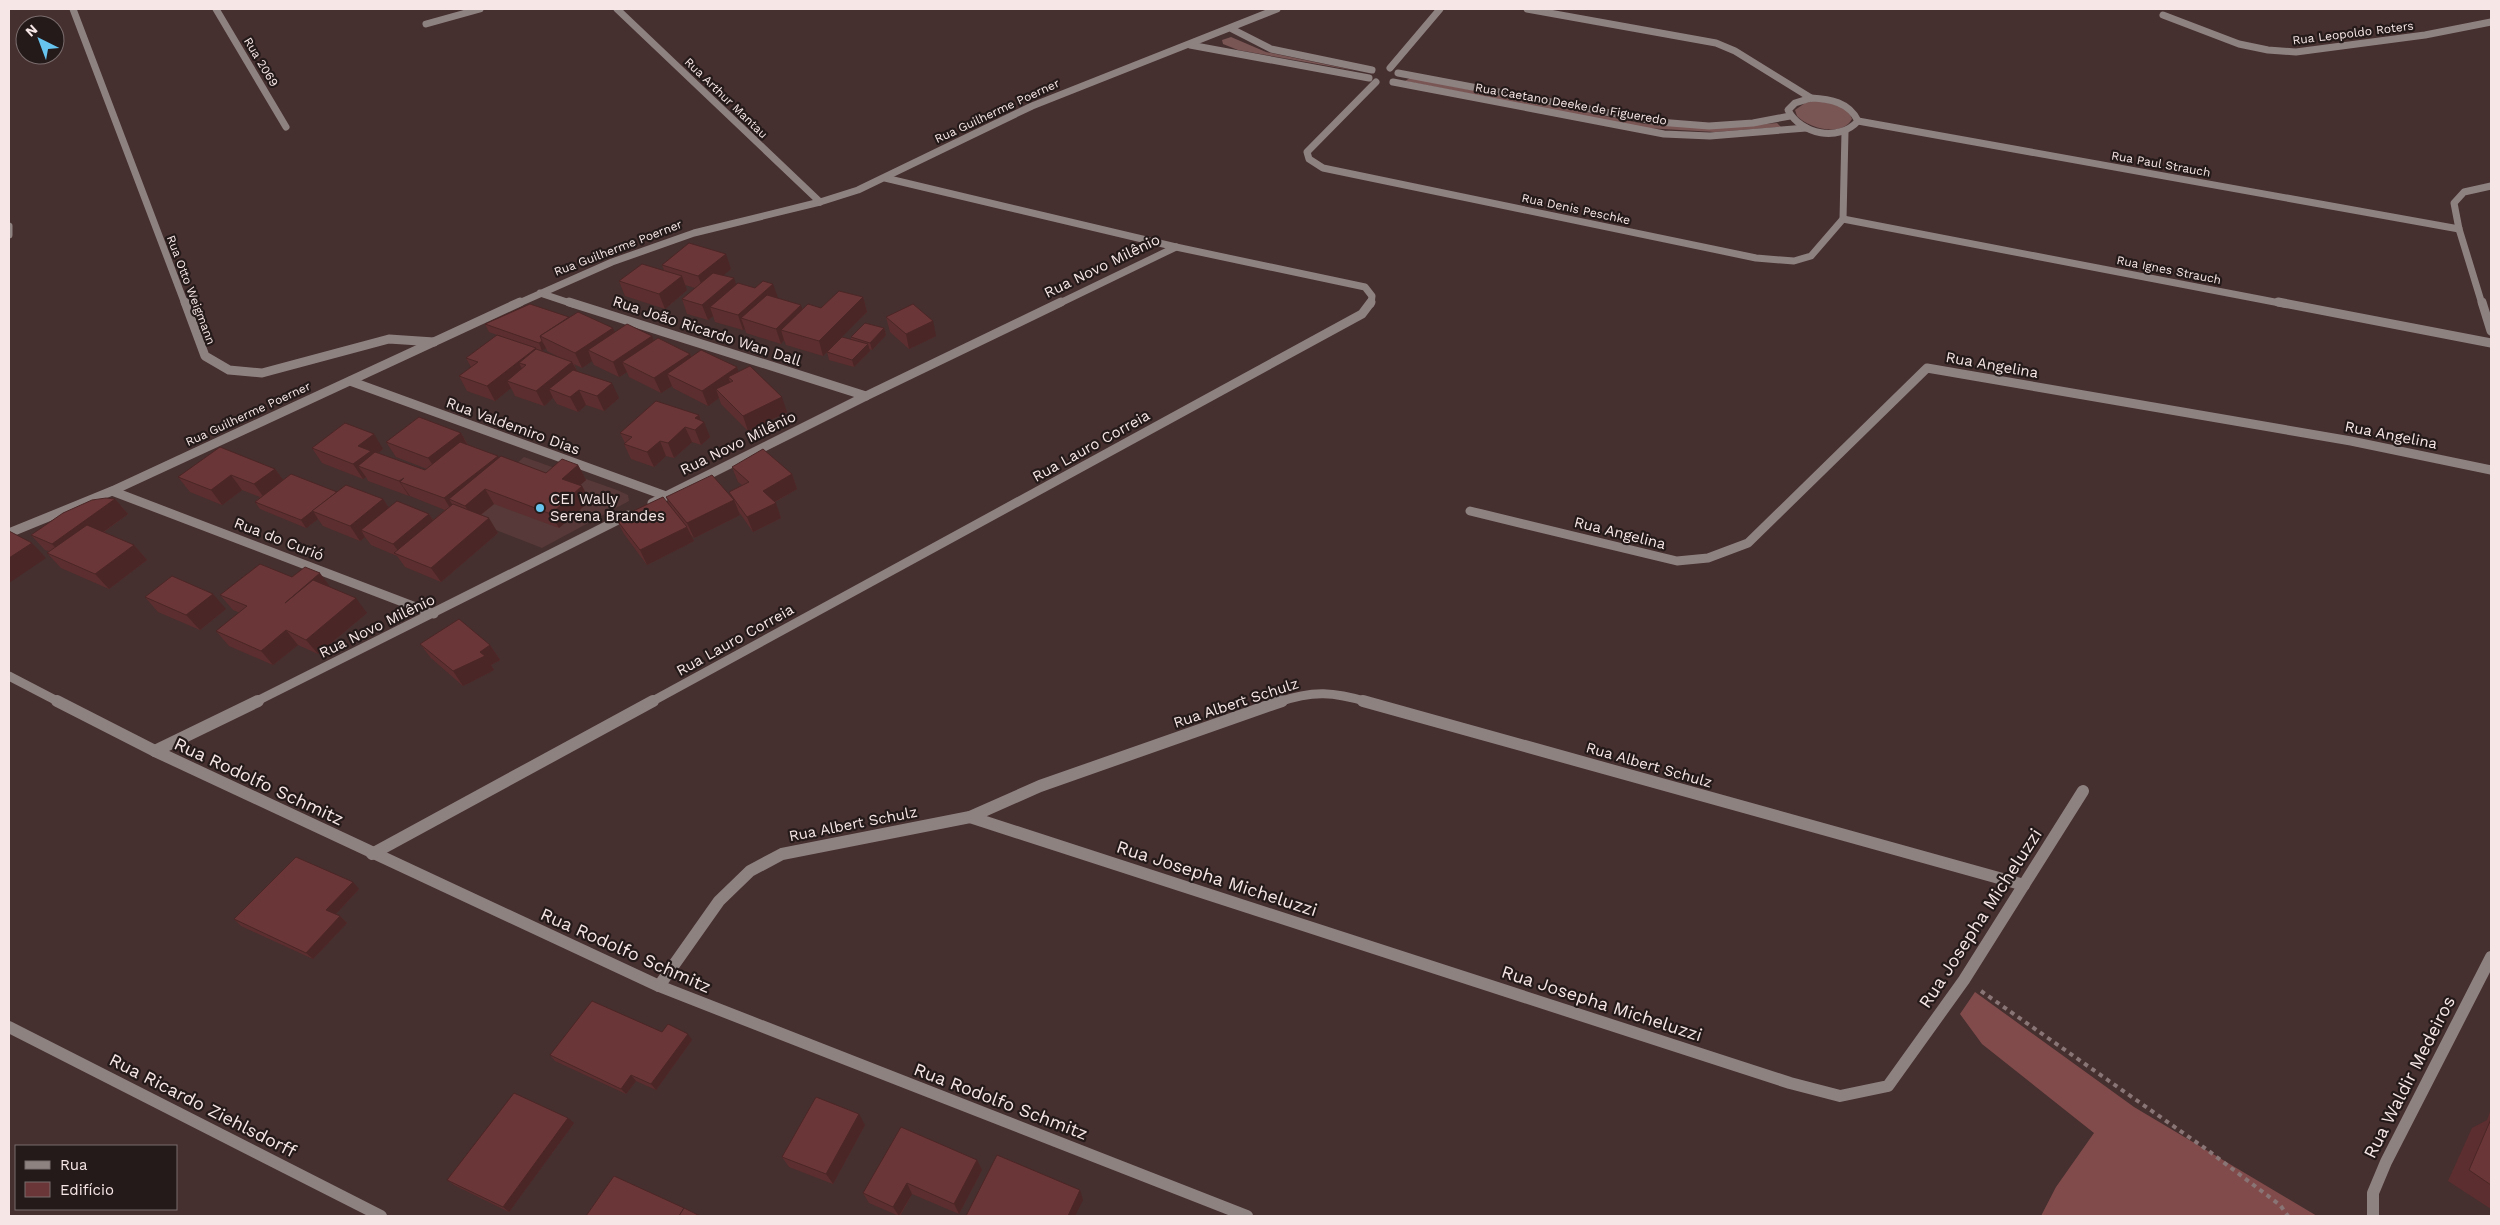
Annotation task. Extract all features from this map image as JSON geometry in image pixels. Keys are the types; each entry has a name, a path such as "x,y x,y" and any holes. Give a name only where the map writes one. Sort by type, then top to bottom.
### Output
{"street":[{"name":"Rua Otto Weigmann","path":"73,9 204,356 229,370 262,373 390,339 434,342"},
{"name":"Rua 2069","path":"216,9 286,127"},
{"path":"426,24 480,9"},
{"name":"Rua Arthur Mantau","path":"617,9 820,202"},
{"name":"Rua Guilherme Poerner","path":"9,533 112,491 540,293 651,246 820,202 886,178 1032,106 1277,9"},
{"path":"1190,45 1368,78 1368,72 1381,68 1440,9"},
{"path":"1527,9 1716,43 1735,51 1811,98 1837,102 1848,107 1856,113 1858,121 1855,127 1845,132 1832,133 1806,128 1790,116 1788,110 1792,104 1811,98"},
{"name":"Rua Leopoldo Roters","path":"2162,15 2239,44 2268,50 2296,52 2425,35 2491,22"},
{"path":"1232,28 1271,49 1381,68 1398,74 1397,79 1384,82"},
{"name":"Rua Caetano Deeke de Figueredo","path":"1398,74 1658,122 1709,126 1753,123 1790,116"},
{"name":"Rua Caetano Deeke de Figueredo","path":"1368,78 1664,134 1710,136 1806,128"},
{"name":"Rua Denis Peschke","path":"1384,82 1307,152 1309,159 1323,168 1756,258 1794,261 1810,256 1842,219"},
{"name":"Rua Paul Strauch","path":"1858,121 2459,229"},
{"path":"1842,219 1845,132"},
{"name":"Rua Lauro Correia","path":"372,854 962,534 1362,314 1371,305 1372,296 1365,287 1176,247 886,178"},
{"path":"2491,186 2464,192 2454,203 2459,229 2491,330"},
{"name":"Rua Ignes Strauch","path":"1842,219 2491,343"},
{"path":"9,226 9,235"},
{"name":"Rua Novo Milênio","path":"155,752 434,614 866,396 1176,247"},
{"name":"Rua João Ricardo Wan Dall","path":"540,293 866,396"},
{"name":"Rua Angelina","path":"1470,511 1677,561 1708,558 1748,543 1927,368 2350,441 2491,470"},
{"name":"Rua Valdemiro Dias","path":"350,381 666,496"},
{"name":"Rua do Curió","path":"112,491 434,614"},
{"name":"Rua Rodolfo Schmitz","path":"9,676 155,752 659,986 1247,1216"},
{"name":"Rua Albert Schulz","path":"659,986 718,901 750,871 782,854 970,817 1040,786 1298,695 1336,693 2024,885"},
{"name":"Rua Josepha Micheluzzi","path":"970,817 1790,1083 1840,1096 1888,1086 1964,980 2083,790"},
{"name":"Rua Waldir Medeiros","path":"2372,1216 2373,1193 2386,1162 2491,957"},
{"name":"Rua Ricardo Ziehlsdorff","path":"9,1027 381,1216"}],"path":[{"path":"1964,980 2206,1149 2280,1205 2288,1216"}],"shaded area":[{"path":"1231,37 1266,52 1357,71 1238,50 1223,44 1222,40"},
{"path":"1410,78 1645,124 1722,128 1777,123 1781,127 1715,132 1645,128 1405,81"},
{"path":"1814,101 1841,107 1850,114 1852,119 1847,125 1833,130 1809,124 1797,116 1795,110 1805,103"},
{"name":"CEI Wally Serena Brandes","path":"524,457 617,490 628,495 629,501 542,548 457,515"},
{"path":"1975,992 2134,1107 2317,1216 2041,1216 2056,1187 2094,1133 1982,1044 1960,1014"}],"building":[{"path":"689,243 726,254 698,276 662,265"},
{"path":"642,264 682,276 659,294 619,281"},
{"path":"713,273 734,278 702,305 682,299"},
{"path":"763,281 773,284 738,315 710,307 738,283 755,288"},
{"path":"839,291 863,297 819,341 781,330 808,304 821,308"},
{"path":"767,295 801,305 776,329 741,318"},
{"path":"530,304 569,317 540,336 542,341 539,343 485,324"},
{"path":"913,304 933,321 906,334 886,317"},
{"path":"578,312 613,328 575,353 540,336"},
{"path":"865,323 884,328 870,343 851,337"},
{"path":"627,324 652,336 613,362 588,350"},
{"path":"497,335 536,348 487,386 459,376 478,362 466,358"},
{"path":"842,337 868,344 852,360 827,352"},
{"path":"658,338 690,354 654,378 622,362"},
{"path":"536,349 572,362 536,391 507,381 526,365 519,363"},
{"path":"701,350 737,367 702,391 667,374"},
{"path":"750,366 782,397 743,416 716,389 733,381 728,377"},
{"path":"573,370 612,383 597,396 579,390 570,397 549,389"},
{"path":"656,401 699,415 695,418 704,422 695,430 685,427 668,443 660,441 647,452 624,444 632,437 620,433"},
{"path":"419,417 461,433 428,458 386,442"},
{"path":"345,423 374,434 358,446 371,451 353,464 312,448"},
{"path":"460,442 498,456 444,498 400,482 404,478 399,481 358,466 375,452 425,470"},
{"path":"220,447 275,469 254,484 231,475 211,490 178,477"},
{"path":"763,449 792,474 763,491 776,503 747,517 729,492 749,482 732,467"},
{"path":"501,456 546,473 562,459 578,465 562,479 582,486 551,514 485,489 465,506 449,499"},
{"path":"291,474 337,492 301,520 255,502"},
{"path":"712,475 734,500 687,523 666,497"},
{"path":"346,485 383,499 350,526 312,511"},
{"path":"663,497 687,527 640,550 616,519"},
{"path":"115,499 52,544 31,535 63,513 92,500"},
{"path":"397,501 429,514 393,544 361,530"},
{"path":"453,504 489,518 431,568 394,553"},
{"path":"87,525 134,545 95,574 47,553"},
{"path":"9,531 32,543 9,558"},
{"path":"260,564 292,577 305,567 320,573 285,603 313,580 356,598 306,640 286,630 261,651 216,631 247,606 220,595"},
{"path":"172,576 213,594 186,615 145,597"},
{"path":"459,619 490,645 480,652 485,656 453,671 420,644"},
{"path":"296,857 353,882 326,910 340,916 306,953 234,919"},
{"path":"592,1001 662,1032 668,1024 688,1034 651,1084 631,1075 621,1089 550,1055"},
{"path":"514,1093 568,1118 503,1207 447,1180"},
{"path":"816,1097 859,1114 826,1174 782,1157"},
{"path":"2491,1119 2491,1185 2469,1170"},
{"path":"901,1127 977,1160 954,1204 907,1183 893,1207 863,1193"},
{"path":"997,1155 1080,1190 1068,1216 966,1216"},
{"path":"614,1176 684,1208 679,1216 586,1216"},
{"path":"684,1208 700,1216 679,1216"}],"place":[{"name":"CEI Wally Serena Brandes","path":"540,508"}]}
